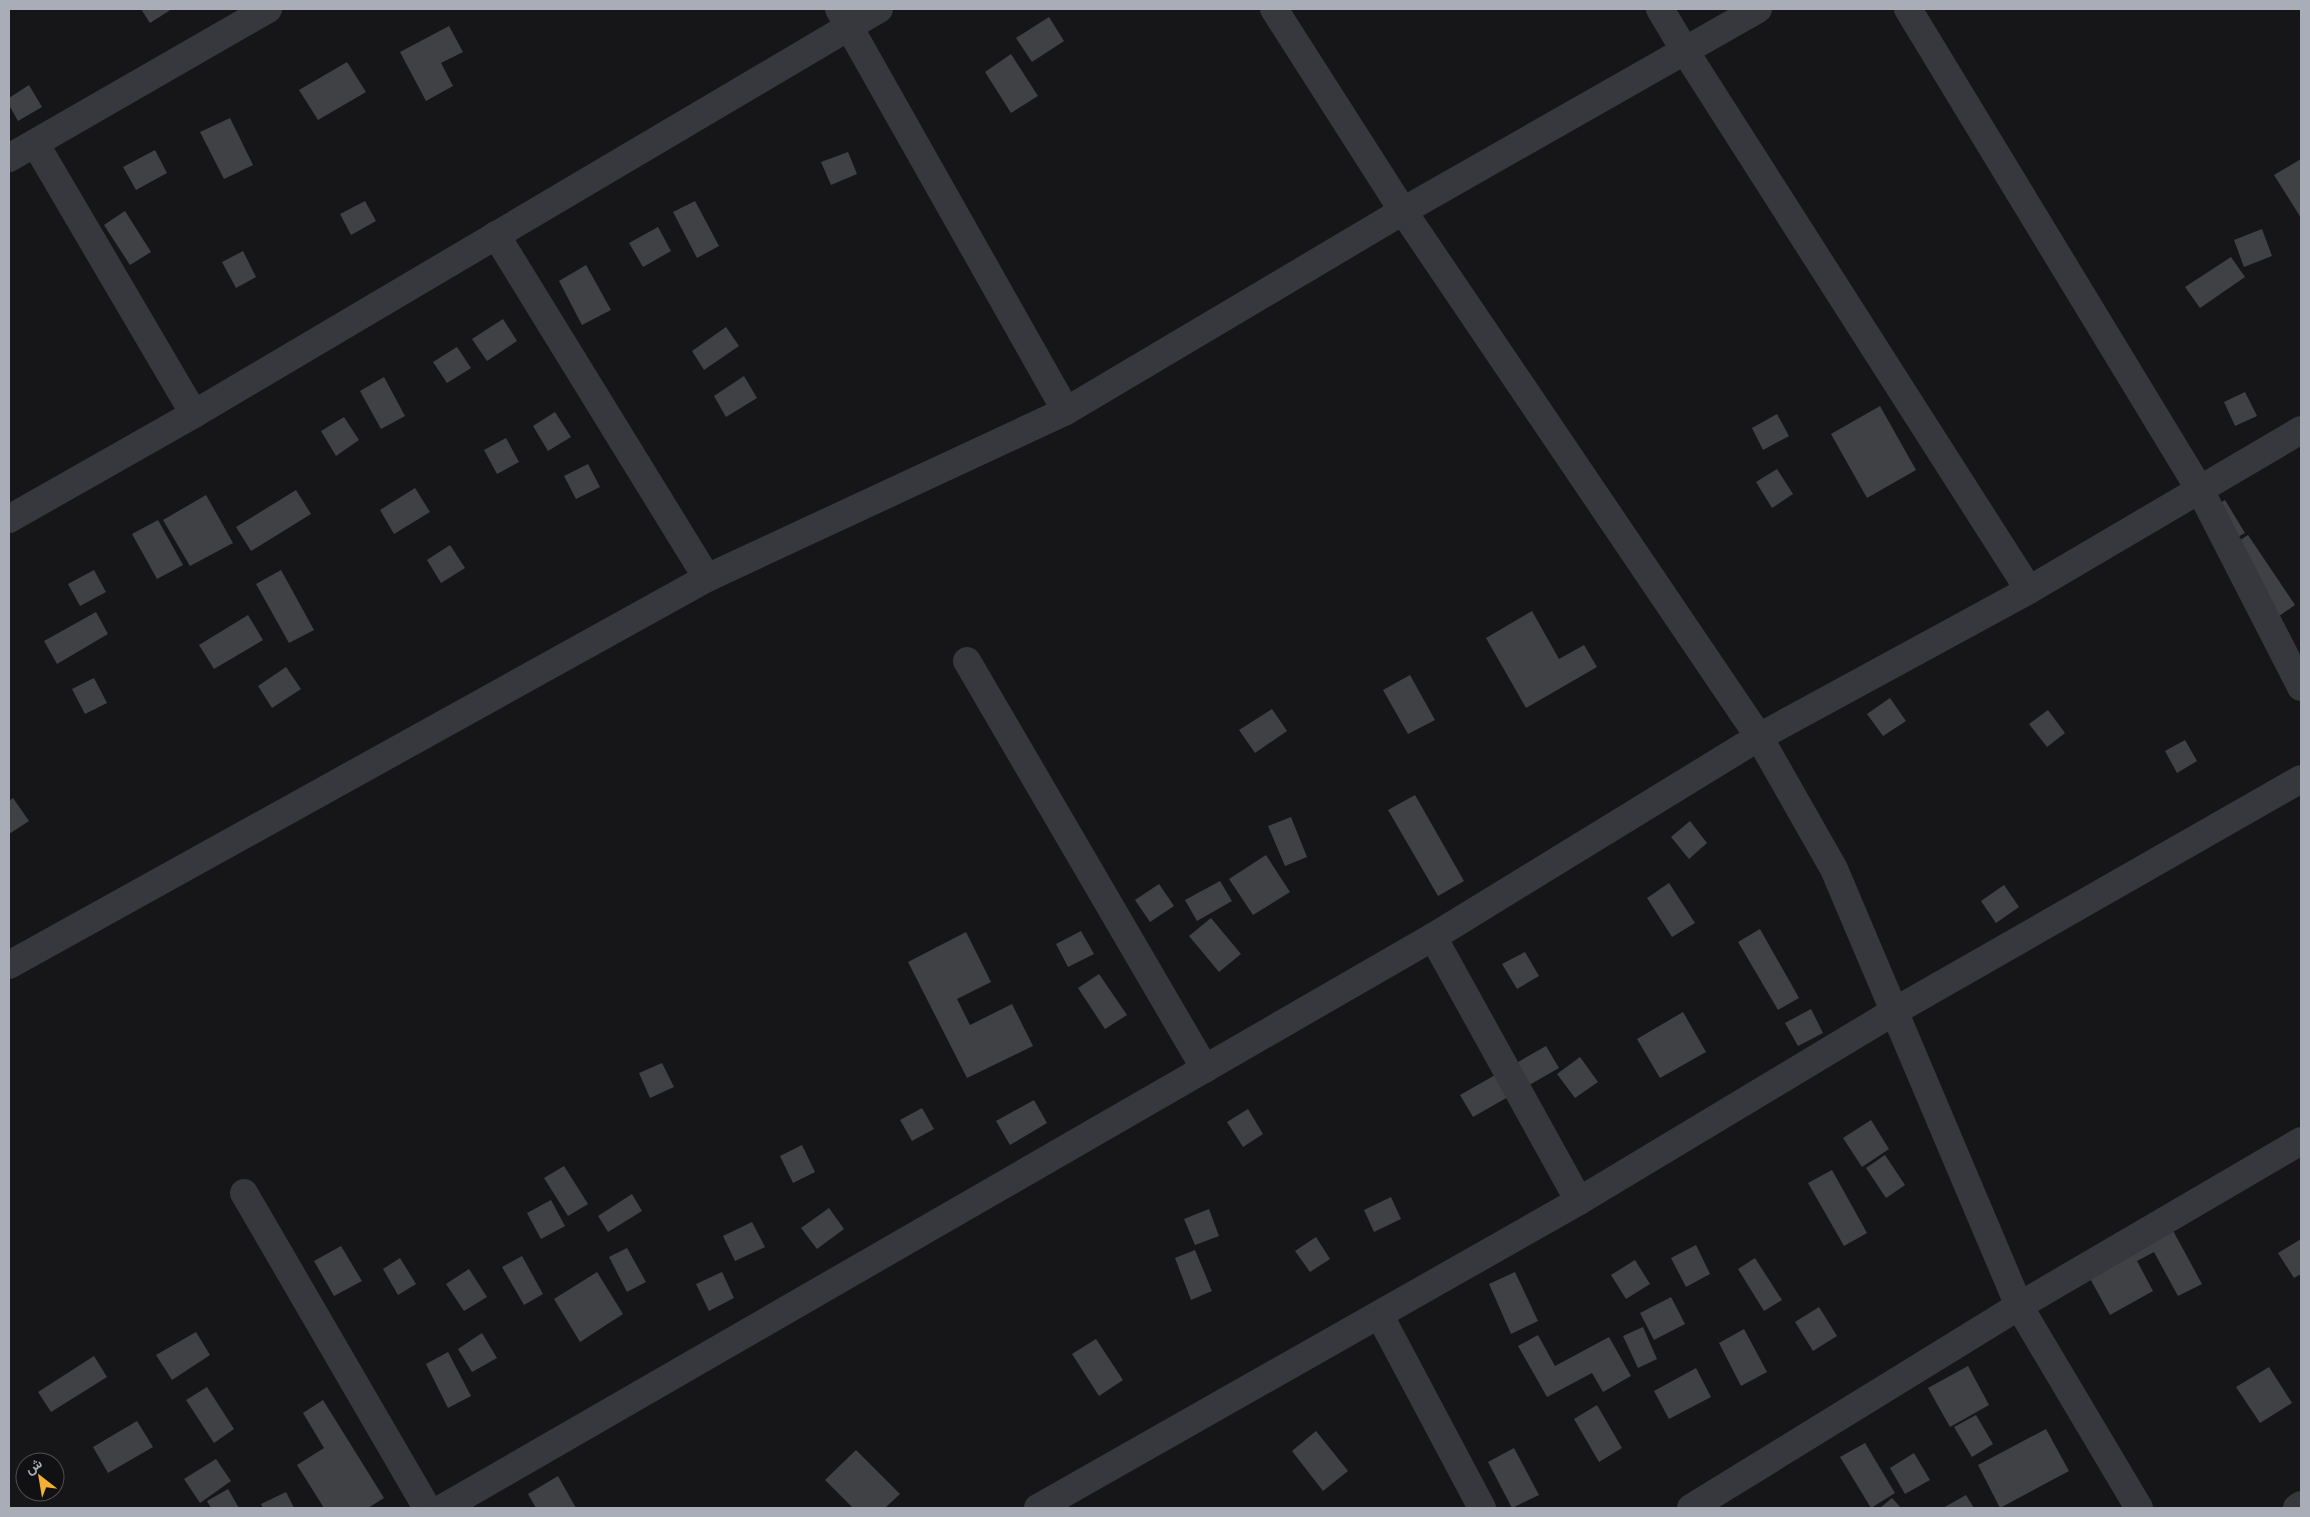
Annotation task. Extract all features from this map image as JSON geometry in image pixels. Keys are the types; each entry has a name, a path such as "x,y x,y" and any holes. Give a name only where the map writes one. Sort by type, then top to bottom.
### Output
{"street":[{"path":"9,158 268,9"},
{"path":"9,519 194,414 496,235 844,17 879,9"},
{"path":"1274,9 1403,210 1759,737 1834,869 2019,1306 2139,1508"},
{"path":"1660,9 1684,51 2029,590"},
{"path":"9,965 707,578 1066,411 1403,210 1758,9"},
{"path":"1908,9 2200,490 2301,687"},
{"path":"844,17 1066,411"},
{"path":"35,143 194,414"},
{"path":"496,235 707,578"},
{"path":"443,1508 1433,937 1759,737 2029,590 2301,430"},
{"path":"967,661 1205,1069"},
{"path":"1038,1508 1579,1202 1894,1011 2301,779"},
{"path":"1433,937 1579,1202"},
{"path":"1691,1508 2019,1306 2301,1142"},
{"path":"244,1193 427,1508"},
{"path":"1380,1316 1482,1508"},
{"path":"2297,1508 2301,1506"}],"building":[{"path":"141,9 172,9 150,23"},
{"path":"1049,17 1064,41 1032,62 1016,38"},
{"path":"449,26 463,52 441,63 453,86 426,101 400,52"},
{"path":"1011,54 1038,96 1011,113 985,72"},
{"path":"347,62 366,92 318,120 299,90"},
{"path":"29,85 42,107 18,121 9,105 9,98"},
{"path":"230,118 253,165 224,179 200,132"},
{"path":"155,150 167,173 136,190 123,167"},
{"path":"848,152 857,174 831,185 821,162"},
{"path":"2301,159 2301,218 2274,175"},
{"path":"365,201 376,221 351,235 340,214"},
{"path":"695,201 719,246 697,258 673,212"},
{"path":"125,211 151,252 130,265 104,225"},
{"path":"658,227 671,251 643,267 629,243"},
{"path":"2262,229 2272,256 2244,267 2234,240"},
{"path":"243,251 256,277 236,288 222,262"},
{"path":"2231,257 2245,277 2200,308 2185,287"},
{"path":"586,265 611,310 582,325 559,281"},
{"path":"503,319 517,341 487,361 472,339"},
{"path":"726,327 739,346 704,370 692,351"},
{"path":"457,347 471,368 447,383 433,362"},
{"path":"744,376 757,398 726,417 714,396"},
{"path":"384,377 405,416 381,429 360,391"},
{"path":"2245,392 2257,416 2235,426 2224,402"},
{"path":"1880,406 1916,470 1867,498 1831,434"},
{"path":"555,412 571,437 548,451 533,426"},
{"path":"1777,414 1789,436 1763,450 1752,428"},
{"path":"344,417 359,440 336,456 321,431"},
{"path":"506,438 519,462 497,474 484,450"},
{"path":"588,464 600,487 576,499 564,476"},
{"path":"1777,469 1793,494 1772,508 1756,482"},
{"path":"415,488 430,512 394,534 380,510"},
{"path":"296,490 311,514 251,551 236,527"},
{"path":"206,495 233,543 190,566 163,520"},
{"path":"2225,500 2245,533 2223,545 2203,512"},
{"path":"158,520 183,565 157,579 132,534"},
{"path":"2248,535 2295,605 2272,621 2225,550"},
{"path":"450,545 465,568 441,583 427,560"},
{"path":"94,570 106,592 80,606 68,584"},
{"path":"281,570 314,630 289,643 256,584"},
{"path":"1532,611 1559,659 1584,645 1597,667 1526,708 1486,638"},
{"path":"96,612 108,634 57,664 44,641"},
{"path":"248,615 263,640 214,669 199,645"},
{"path":"286,667 301,689 272,708 258,686"},
{"path":"1410,675 1435,720 1408,734 1383,690"},
{"path":"94,678 107,703 85,714 72,689"},
{"path":"1890,698 1906,721 1883,736 1867,714"},
{"path":"1272,709 1287,731 1255,753 1239,730"},
{"path":"2048,710 2065,733 2047,747 2029,724"},
{"path":"2185,740 2197,761 2177,773 2165,751"},
{"path":"1415,795 1464,881 1438,896 1388,810"},
{"path":"13,798 29,821 9,834 9,801"},
{"path":"1291,817 1307,857 1285,866 1268,826"},
{"path":"1690,821 1707,843 1689,859 1671,837"},
{"path":"1266,855 1290,892 1253,915 1229,879"},
{"path":"1220,881 1232,901 1197,921 1185,900"},
{"path":"1669,883 1695,923 1672,937 1647,898"},
{"path":"1159,884 1174,906 1150,922 1135,900"},
{"path":"2004,885 2019,907 1996,923 1981,901"},
{"path":"1211,918 1241,954 1219,972 1189,936"},
{"path":"1760,929 1799,998 1778,1010 1738,942"},
{"path":"1081,931 1094,954 1068,967 1056,944"},
{"path":"966,932 991,982 957,999 970,1025 1012,1004 1033,1046 967,1078 908,962"},
{"path":"1525,952 1539,976 1517,989 1502,964"},
{"path":"1099,974 1127,1015 1105,1029 1078,988"},
{"path":"1811,1009 1823,1033 1798,1046 1785,1023"},
{"path":"1683,1012 1706,1052 1660,1078 1637,1039"},
{"path":"1546,1046 1559,1068 1473,1117 1460,1095"},
{"path":"1580,1057 1598,1082 1575,1098 1557,1074"},
{"path":"662,1063 674,1087 650,1098 639,1073"},
{"path":"1034,1100 1047,1123 1010,1145 996,1121"},
{"path":"922,1108 934,1129 912,1141 900,1120"},
{"path":"1248,1109 1263,1134 1243,1147 1227,1122"},
{"path":"1871,1120 1889,1149 1862,1167 1843,1138"},
{"path":"802,1145 815,1172 793,1183 780,1156"},
{"path":"1885,1155 1905,1185 1886,1198 1866,1168"},
{"path":"564,1166 588,1204 568,1216 544,1178"},
{"path":"1832,1170 1867,1233 1844,1246 1808,1183"},
{"path":"632,1194 642,1211 608,1232 598,1216"},
{"path":"1391,1197 1401,1219 1374,1232 1364,1210"},
{"path":"551,1200 565,1226 541,1239 527,1213"},
{"path":"829,1208 844,1229 817,1249 801,1228"},
{"path":"1209,1209 1219,1236 1195,1245 1184,1219"},
{"path":"752,1222 765,1247 735,1261 723,1236"},
{"path":"2171,1227 2202,1284 2178,1296 2154,1252 2137,1261 2153,1291 2110,1315 2087,1273"},
{"path":"1316,1237 1330,1259 1310,1272 1295,1251"},
{"path":"2301,1239 2301,1274 2294,1278 2278,1253"},
{"path":"1696,1245 1710,1274 1686,1287 1671,1258"},
{"path":"341,1246 362,1281 334,1296 314,1261"},
{"path":"627,1248 646,1282 627,1292 609,1257"},
{"path":"1195,1250 1212,1291 1191,1300 1175,1258"},
{"path":"522,1256 543,1294 524,1305 502,1267"},
{"path":"400,1258 416,1284 398,1295 383,1269"},
{"path":"1755,1258 1782,1300 1764,1311 1738,1269"},
{"path":"1635,1260 1650,1284 1626,1299 1611,1275"},
{"path":"469,1269 487,1297 464,1311 446,1284"},
{"path":"597,1272 623,1314 580,1342 554,1299"},
{"path":"722,1272 734,1298 709,1311 696,1284"},
{"path":"1515,1272 1538,1321 1511,1334 1489,1284"},
{"path":"1671,1297 1685,1324 1654,1340 1640,1313"},
{"path":"1819,1307 1837,1336 1813,1351 1795,1322"},
{"path":"1643,1327 1657,1359 1638,1368 1623,1336"},
{"path":"1744,1329 1767,1372 1741,1386 1719,1343"},
{"path":"196,1332 210,1355 172,1380 156,1355"},
{"path":"482,1333 497,1358 472,1372 458,1349"},
{"path":"1538,1335 1555,1366 1609,1337 1631,1376 1603,1392 1592,1373 1547,1397 1518,1346"},
{"path":"1096,1339 1123,1380 1099,1396 1072,1354"},
{"path":"448,1352 471,1396 448,1408 426,1364"},
{"path":"94,1356 107,1377 51,1412 38,1392"},
{"path":"1968,1366 1989,1405 1950,1427 1928,1388"},
{"path":"2269,1367 2292,1403 2260,1423 2236,1387"},
{"path":"1696,1368 1711,1397 1669,1419 1654,1391"},
{"path":"207,1387 234,1429 214,1443 186,1400"},
{"path":"323,1400 384,1498 368,1508 324,1508 297,1465 324,1448 303,1413"},
{"path":"1597,1405 1622,1448 1599,1462 1574,1419"},
{"path":"1976,1415 1993,1444 1972,1457 1954,1427"},
{"path":"137,1421 153,1447 108,1473 93,1447"},
{"path":"2046,1429 2069,1471 2000,1508 1978,1465"},
{"path":"1316,1431 1348,1471 1323,1491 1292,1451"},
{"path":"1865,1443 1895,1493 1871,1508 1840,1457"},
{"path":"1514,1448 1539,1495 1512,1508 1488,1462"},
{"path":"856,1450 900,1494 885,1508 853,1508 825,1480"},
{"path":"1914,1453 1930,1480 1905,1494 1890,1468"},
{"path":"216,1459 231,1481 200,1503 184,1479"},
{"path":"558,1476 576,1508 536,1508 528,1494"},
{"path":"228,1489 239,1508 211,1508 207,1501"},
{"path":"286,1492 294,1508 263,1508 261,1504"},
{"path":"1966,1495 1974,1508 1943,1508"},
{"path":"1892,1498 1901,1508 1880,1508"}]}
